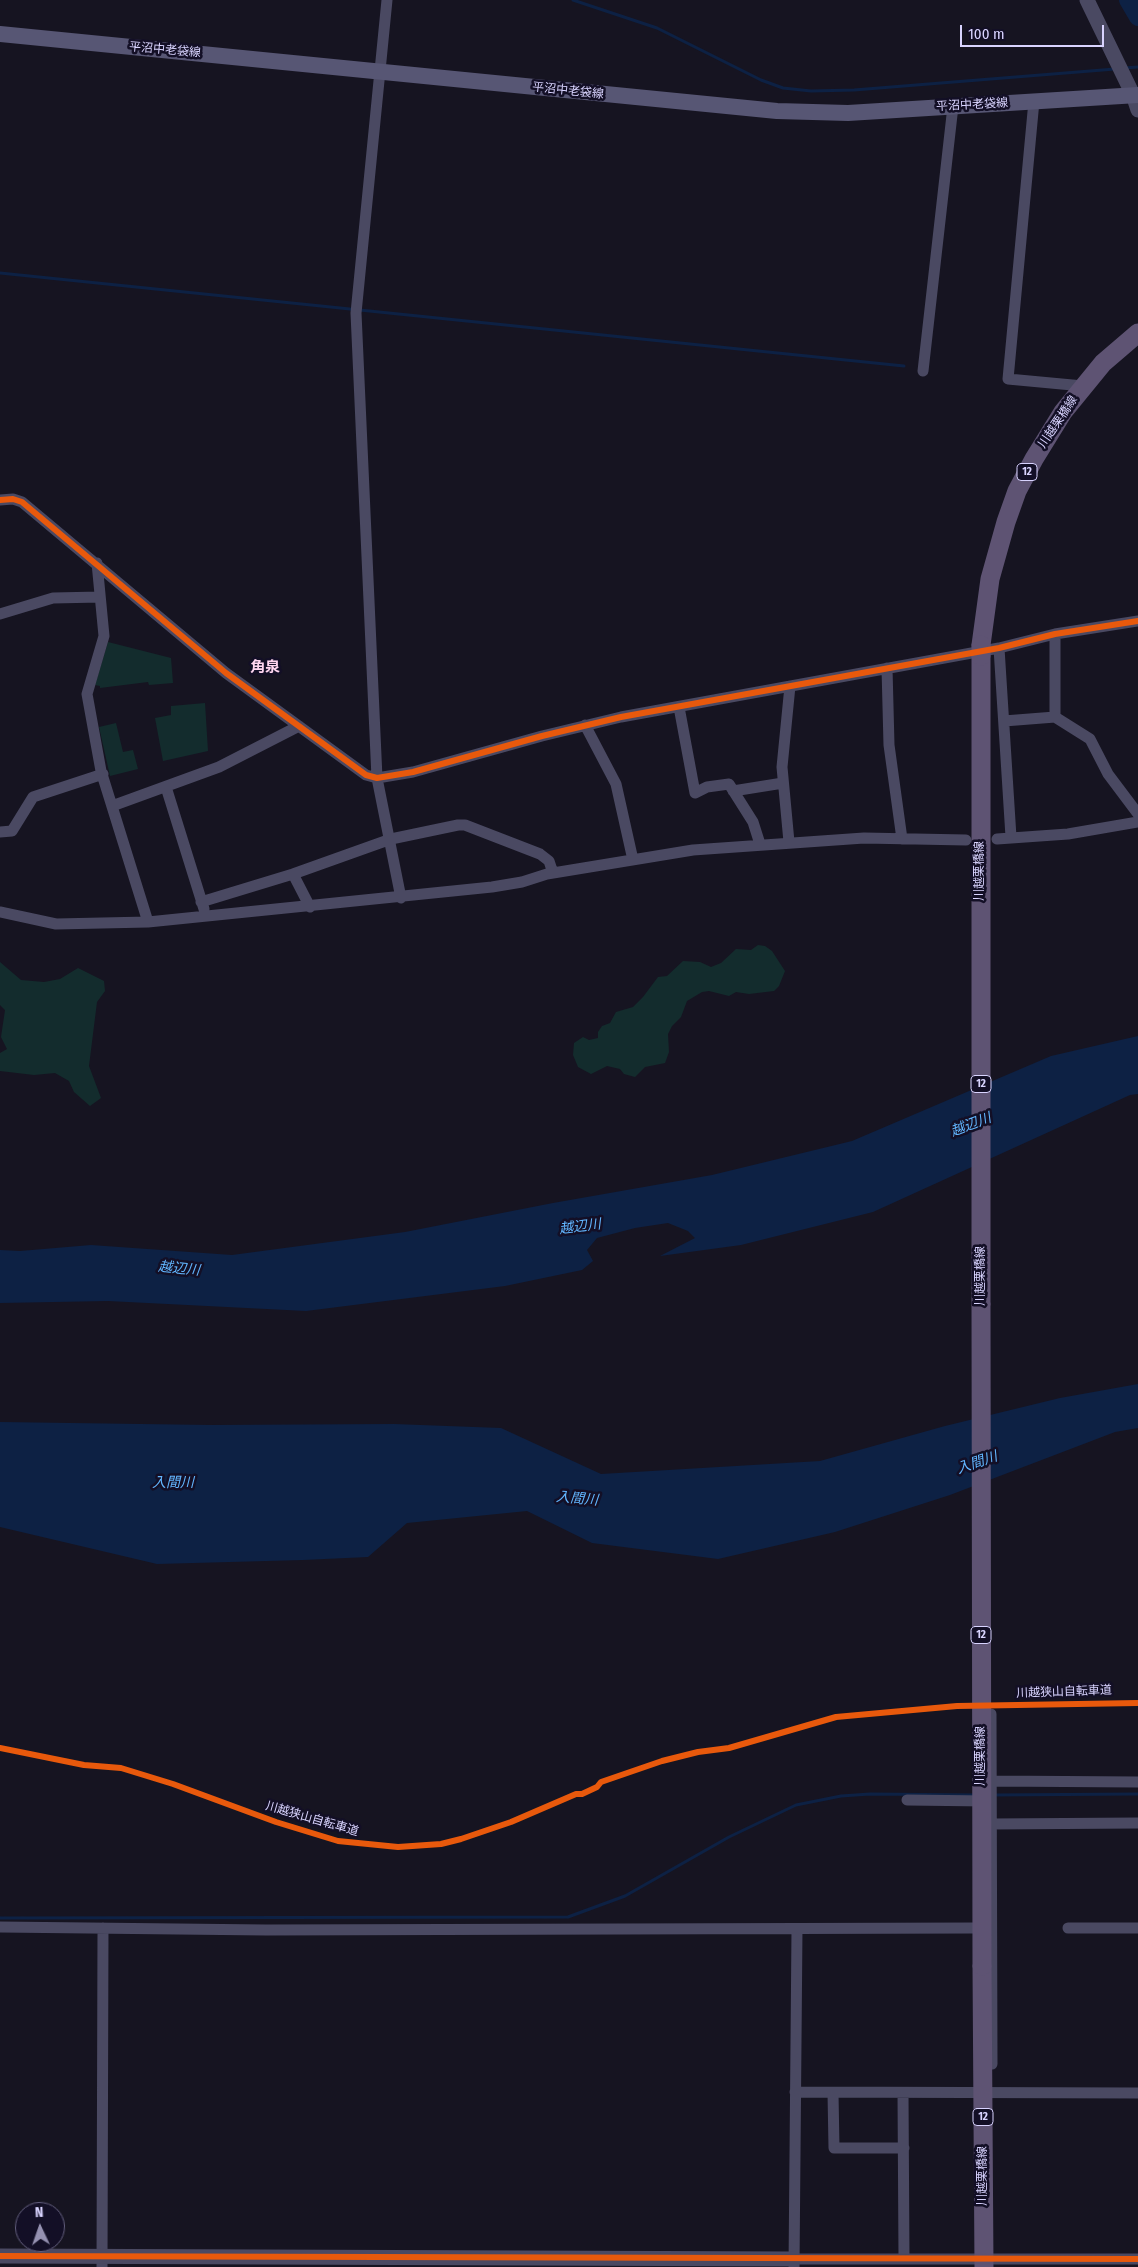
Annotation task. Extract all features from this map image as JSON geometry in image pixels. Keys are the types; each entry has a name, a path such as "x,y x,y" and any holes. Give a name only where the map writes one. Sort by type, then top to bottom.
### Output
{"main road":[{"name":"平沼中老袋線","path":"0,34 777,111 848,113 1134,96"},
{"name":"川越栗橋線","path":"984,2262 980,871 990,579 1017,491 1049,434 1083,386 1104,363 1138,333"}],"street":[{"path":"387,0 356,313 377,778 391,839 401,898"},
{"path":"1087,0 1134,96"},
{"path":"1034,101 1008,379 1083,386"},
{"path":"923,371 953,106"},
{"path":"0,500 13,499 22,502 226,672 366,775 377,778 413,772 585,725 987,650 1055,634 1138,621"},
{"path":"97,563 104,636 86,694 102,774 148,922"},
{"path":"0,614 53,598 100,597"},
{"path":"1055,634 1055,716"},
{"path":"987,650 1004,721 1010,837"},
{"path":"887,668 890,745 902,839"},
{"path":"789,842 782,767 790,686"},
{"path":"678,707 695,793 707,787 730,784 753,822 760,844"},
{"path":"1004,721 1055,716 1090,739 1108,774 1138,814"},
{"path":"585,725 616,784 633,860"},
{"path":"112,806 219,767 300,726"},
{"path":"0,832 12,831 33,797 102,774"},
{"path":"733,791 783,783"},
{"path":"166,786 206,917"},
{"path":"997,839 1068,834 1138,822"},
{"path":"201,902 293,874 391,839 465,826 540,854 549,861 553,873"},
{"path":"0,912 56,924 148,922 401,898 492,887 553,873 694,850 864,838 966,840"},
{"path":"293,874 310,907"},
{"path":"983,2092 992,2080 991,1714"},
{"path":"991,1781 1138,1782"},
{"path":"907,1800 991,1801"},
{"path":"992,1824 1138,1824"},
{"path":"983,2092 977,2086 974,2076 974,1869 978,1860 992,1847"},
{"path":"0,1928 266,1930 974,1928"},
{"path":"102,2262 103,1928"},
{"path":"1068,1928 1138,1928"},
{"path":"794,2263 797,1929"},
{"path":"795,2092 1138,2093"},
{"path":"833,2093 834,2148 904,2148"},
{"path":"903,2093 904,2259"},
{"path":"0,2256 102,2262 794,2263 904,2259 984,2262 1138,2260"}],"green space":[{"path":"108,642 171,658 173,683 149,685 148,682 100,688 100,686 95,685"},
{"path":"205,703 208,751 163,761 155,718 171,715 171,706"},
{"path":"116,723 123,752 133,750 138,769 110,776 99,727"},
{"path":"758,945 765,946 772,951 785,971 779,986 774,991 749,994 736,992 729,996 709,991 702,992 687,1001 681,1017 672,1026 668,1034 669,1052 665,1063 645,1067 635,1077 624,1074 620,1069 607,1066 591,1074 578,1067 573,1055 574,1043 583,1037 589,1040 598,1038 598,1032 602,1026 610,1023 616,1012 633,1007 658,977 667,976 683,961 700,962 711,967 721,963 736,949 751,950"},
{"path":"0,962 21,980 44,982 60,979 78,968 104,981 105,991 97,1002 89,1066 101,1098 90,1106 74,1092 69,1081 55,1073 34,1075 0,1071 0,1053 7,1049 1,1037 5,1010 0,1005"}],"water":[{"name":"越辺川","path":"1138,1036 1138,1094 1130,1095 873,1212 741,1245 660,1256 695,1238 688,1231 668,1223 635,1228 597,1238 587,1250 593,1261 582,1270 505,1286 306,1311 108,1301 0,1303 0,1250 20,1251 91,1245 232,1255 405,1232 712,1175 852,1141 1051,1056"},
{"name":"入間川","path":"1138,1384 1138,1428 1115,1432 950,1495 835,1532 718,1559 592,1543 527,1511 407,1523 368,1557 303,1560 157,1564 0,1527 0,1422 211,1425 394,1424 501,1428 601,1474 820,1461 945,1426 1060,1398"}],"waterway":[{"path":"573,0 657,28 761,80 783,88 811,91 854,90 1115,69"},
{"path":"1128,0 1138,17"},
{"path":"1124,68 1138,67"},
{"path":"0,273 904,366"},
{"path":"0,1918 568,1917 625,1896 729,1837 796,1805 841,1796 870,1794 977,1795"},
{"path":"993,1795 1138,1794"}],"cycle path":[{"path":"0,500 13,499 22,502 226,673 366,775 377,778 413,772 542,736 621,717 999,648 1055,634 1138,621"},
{"name":"川越狭山自転車道","path":"0,1748 84,1765 121,1768 173,1784 276,1822 338,1841 398,1847 441,1844 461,1839 511,1822 576,1794 582,1794 597,1787 601,1782 662,1761 698,1752 729,1748 836,1717 957,1706 1138,1703"},
{"path":"0,2256 1138,2259"}],"district":[{"name":"角泉","path":"265,668"}]}
